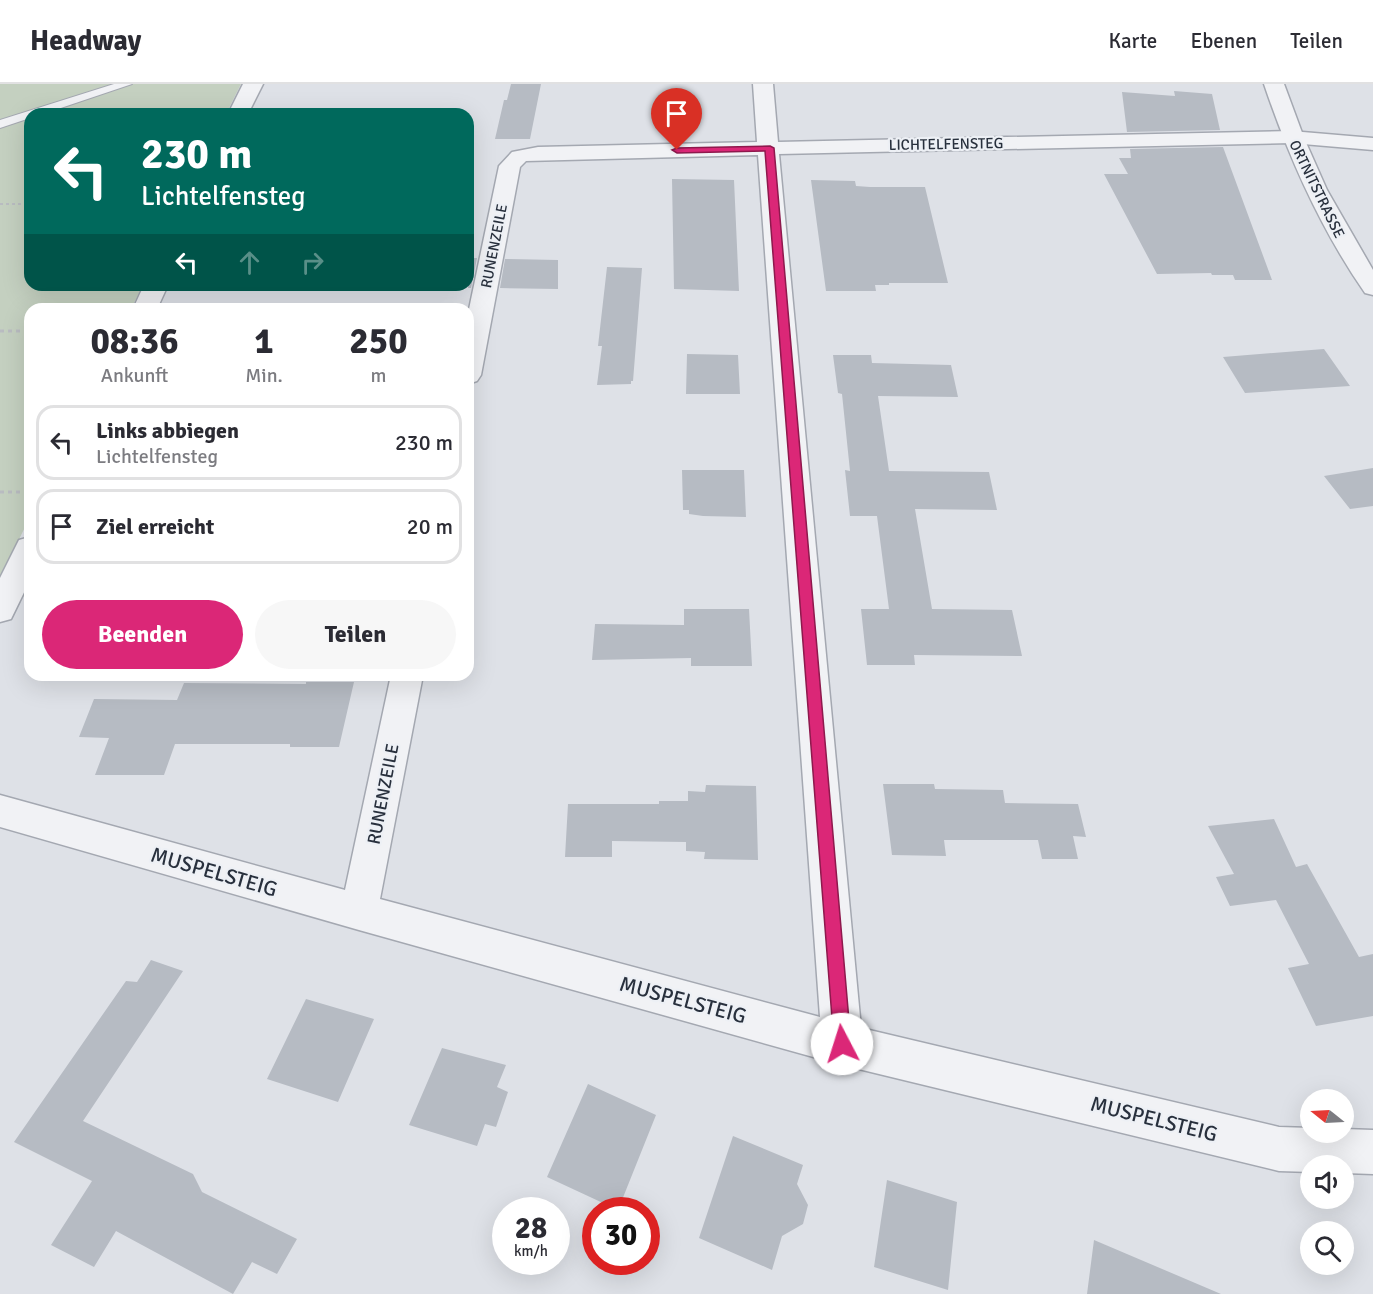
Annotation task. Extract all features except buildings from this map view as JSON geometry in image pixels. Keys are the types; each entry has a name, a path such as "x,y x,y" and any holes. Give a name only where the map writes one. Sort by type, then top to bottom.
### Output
{"street":[{"path":"241,108 253,84"},
{"path":"763,84 842,1044"},
{"name":"ORTNITSTRASSE","path":"1274,84 1291,137 1346,249 1373,288"},
{"name":"LICHTELFENSTEG","path":"519,156 538,153 1291,137 1373,144"},
{"name":"RUNENZEILE","path":"474,345 510,166 519,156"},
{"path":"0,610 24,560"},
{"name":"RUNENZEILE","path":"359,912 406,681"},
{"name":"MUSPELSTEIG","path":"0,811 842,1044 1278,1149 1373,1152"}],"lane":[{"path":"49,108 126,84"},
{"path":"0,124 24,116"}],"path":[{"path":"0,204 24,204"},
{"path":"0,331 24,331"},
{"path":"0,492 24,492"}],"green space":[{"path":"0,84 241,84 229,108 24,108 24,291 140,291 134,303 24,303 24,529 0,578"}],"route":[{"path":"677,150 770,148 842,1044"}]}
